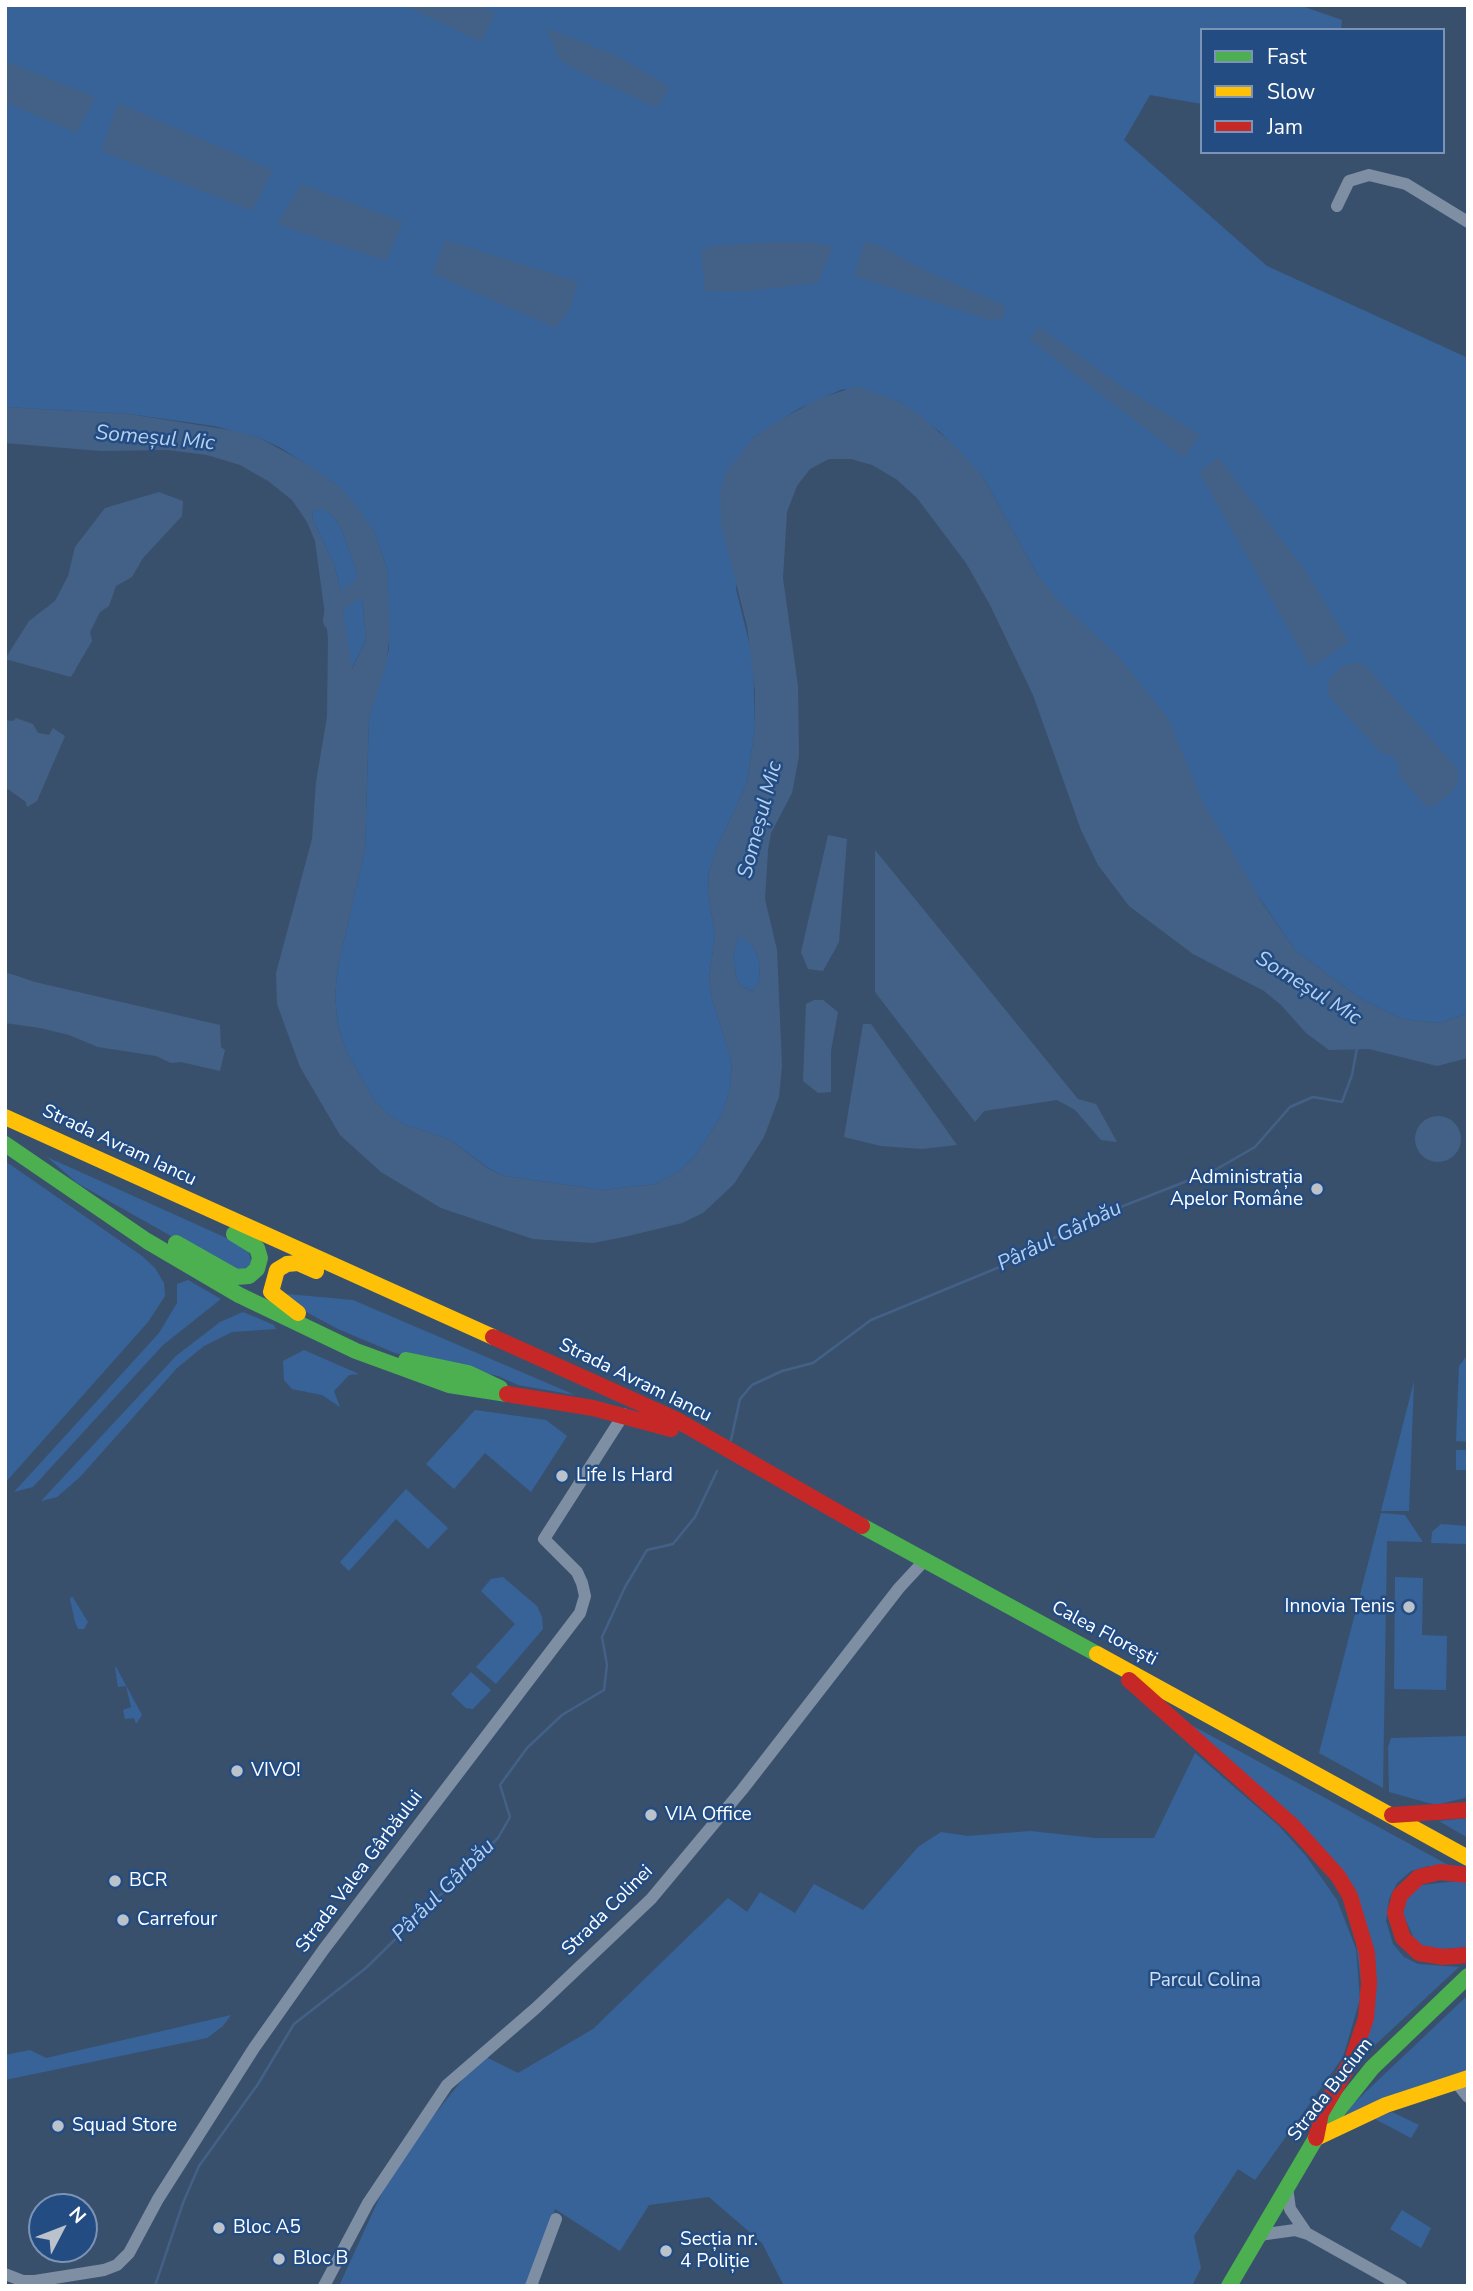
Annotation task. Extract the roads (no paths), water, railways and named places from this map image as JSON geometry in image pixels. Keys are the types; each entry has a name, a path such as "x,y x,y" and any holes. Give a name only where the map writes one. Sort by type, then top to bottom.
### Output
{"main road":[{"name":"Strada Avram Iancu","path":"5,1117 643,1404 727,1450"},
{"path":"50,1138 103,1176 249,1241 257,1248 260,1258 257,1269 249,1276 236,1278 98,1199 66,1187"},
{"name":"Strada Avram Iancu","path":"5,1144 147,1241 239,1295 356,1351 449,1385 624,1414 727,1450"},
{"path":"374,1285 332,1278 298,1263 287,1264 278,1270 271,1293 301,1315 365,1346 404,1360 468,1373 518,1397"},
{"name":"Calea Florești","path":"727,1450 924,1562 1468,1858"},
{"path":"1101,1656 1293,1826 1338,1876 1350,1896 1367,1953 1368,2002 1358,2047 1321,2113 1316,2137"},
{"path":"1392,1815 1468,1810"},
{"path":"1468,1875 1440,1872 1419,1877 1400,1895 1395,1913 1398,1930 1414,1950 1435,1957 1468,1955"},
{"name":"Strada Bucium","path":"1229,2286 1316,2137 1372,2068 1468,1976"},
{"path":"1316,2137 1386,2105 1462,2080"}],"street":[{"path":"1337,206 1349,181 1369,175 1406,184 1468,222"},
{"name":"Strada Valea Gârbăului","path":"5,2274 23,2281 35,2281 104,2270 117,2266 129,2253 158,2199 254,2048 332,1939 580,1613 585,1596 577,1572 544,1539 624,1414"},
{"name":"Strada Colinei","path":"324,2286 368,2203 447,2085 536,2008 651,1899 742,1790 873,1620 924,1562"},
{"path":"1462,2080 1468,2097"},
{"path":"1287,2187 1290,2209 1297,2224 1308,2234"},
{"path":"531,2286 556,2219"},
{"path":"1259,2235 1295,2230 1308,2234 1401,2286"}],"water":[{"path":"403,5 476,5 495,13 482,42"},
{"path":"546,28 615,55 670,87 657,108 586,75 560,60"},
{"path":"5,61 95,97 77,133 5,102"},
{"path":"118,103 273,170 252,211 101,151"},
{"path":"301,184 403,222 386,261 277,224"},
{"path":"445,240 578,282 570,309 556,328 433,274"},
{"path":"809,242 833,246 818,283 738,292 705,291 701,251 710,246"},
{"path":"864,243 874,243 926,271 1006,306 1003,319 990,320 854,276"},
{"path":"1039,327 1123,387 1200,435 1184,458 1029,339"},
{"path":"858,386 900,402 921,416 960,451 983,477 1037,574 1057,599 1119,657 1168,718 1203,802 1263,904 1295,950 1361,999 1402,1019 1440,1023 1468,1013 1468,1058 1437,1066 1369,1049 1329,1050 1306,1033 1281,1005 1264,991 1193,954 1129,906 1098,865 1081,830 1033,695 990,605 966,563 917,498 896,479 872,465 851,459 829,459 810,469 797,486 787,512 783,578 798,686 799,756 792,793 771,833 765,899 777,950 782,1066 779,1097 764,1137 734,1184 703,1213 682,1223 593,1243 533,1239 441,1208 381,1172 340,1135 300,1067 277,1004 276,973 312,839 316,782 327,717 328,637 315,541 307,522 292,500 268,481 240,465 207,455 168,450 101,451 5,443 5,407 129,414 236,431 260,438 305,463 339,486 355,504 374,532 387,569 390,633 386,665 369,718 365,850 338,966 335,996 338,1026 346,1051 374,1100 403,1124 451,1140 487,1168 504,1176 603,1190 655,1184 678,1172 696,1155 709,1135 723,1112 730,1088 732,1063 712,998 709,979 715,935 708,893 709,872 716,850 747,783 755,727 755,692 747,626 721,524 720,492 726,472 753,438 818,399","holes":["321,508 332,515 341,528 361,584 366,640 352,669 334,564 313,520 312,512","740,935 754,948 759,960 760,981 752,991 740,985 736,976 733,954"]},
{"path":"1218,457 1305,570 1349,642 1311,668 1199,472"},
{"path":"159,492 183,501 182,516 143,558 132,577 116,586 109,606 100,612 90,632 92,641 71,677 5,659 29,621 55,601 68,576 75,547 105,508"},
{"path":"1355,662 1364,664 1459,770 1458,781 1452,792 1438,804 1428,808 1399,776 1398,763 1393,756 1381,753 1327,694 1329,679 1342,666"},
{"path":"16,718 33,724 38,733 49,735 53,728 65,736 37,801 27,807 26,802 5,787 5,720 13,721"},
{"path":"828,835 847,839 839,942 823,971 808,969 801,952"},
{"path":"875,850 1078,1099 1096,1104 1117,1142 1101,1140 1075,1110 1057,1100 984,1111 975,1122 875,992"},
{"path":"5,972 35,982 220,1025 221,1047 225,1050 220,1071 181,1062 171,1063 156,1056 98,1047 69,1035 5,1023"},
{"path":"823,1000 838,1012 831,1051 831,1092 818,1093 803,1081 806,1004"},
{"path":"863,1024 871,1024 957,1145 922,1149 881,1146 844,1137"},
{"path":"1438,1116 1454,1123 1461,1139 1454,1155 1438,1162 1422,1155 1415,1139 1422,1123"}],"waterway":[{"name":"Someșul Mic","path":"332,621 334,609 340,601 360,588 367,577"},
{"name":"Pârâul Gârbău","path":"731,1440 740,1399 752,1385 782,1371 813,1363 871,1320 1007,1264 1085,1221 1215,1170 1255,1147 1290,1107 1313,1097 1342,1102 1352,1075 1357,1048"},
{"name":"Pârâul Gârbău","path":"155,2286 183,2203 199,2166 258,2084 294,2024 366,1968 498,1838 510,1817 500,1785 527,1748 562,1715 604,1690 607,1665 602,1637 625,1587 647,1550 673,1544 695,1517 717,1471"}],"place":[{"name":"Administrația Apelor Române","path":"1317,1189"},
{"name":"Life Is Hard","path":"562,1476"},
{"name":"Innovia Tenis","path":"1409,1607"},
{"name":"VIVO!","path":"237,1771"},
{"name":"VIA Office","path":"651,1815"},
{"name":"BCR","path":"115,1881"},
{"name":"Carrefour","path":"123,1920"},
{"name":"Squad Store","path":"58,2126"},
{"name":"Bloc A5","path":"219,2228"},
{"name":"Secția nr. 4 Poliție","path":"666,2251"},
{"name":"Bloc B","path":"279,2259"}],"park label":[{"name":"Parcul Colina","path":"1205,1981"}]}
